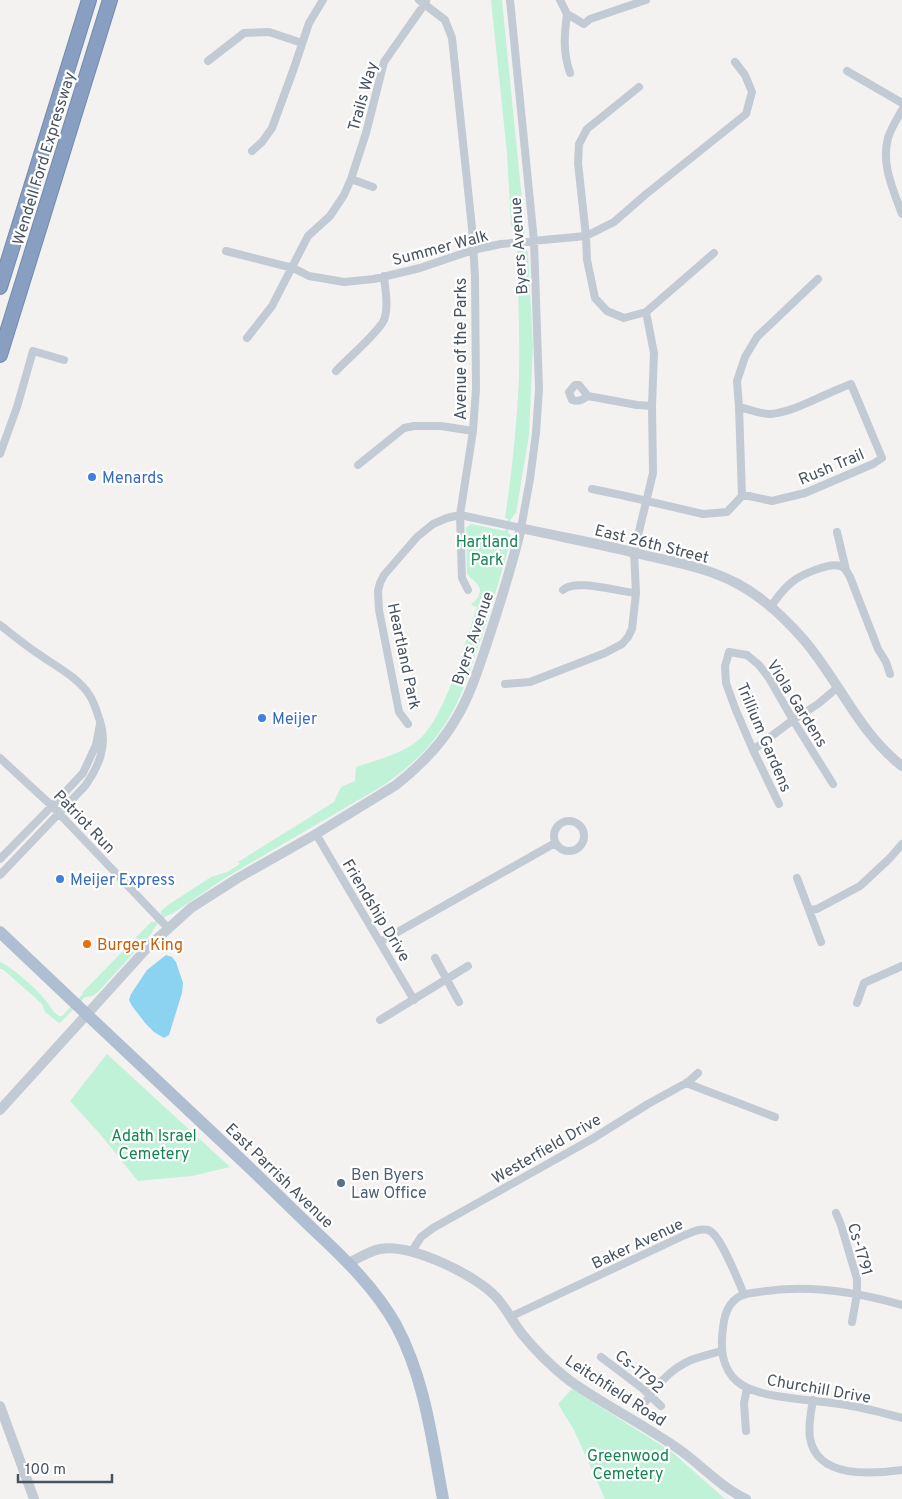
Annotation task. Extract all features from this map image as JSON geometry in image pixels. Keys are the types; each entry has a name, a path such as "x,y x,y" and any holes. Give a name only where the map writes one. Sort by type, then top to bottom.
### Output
{"highway":[{"name":"Wendell Ford Expressway","path":"0,287 89,0"},
{"name":"Wendell Ford Expressway","path":"0,356 110,0"}],"main road":[{"name":"East Parrish Avenue","path":"0,932 350,1263 367,1283 387,1310 409,1354 424,1402 443,1499"}],"street":[{"path":"252,151 262,142 272,128 309,23 323,0"},
{"name":"Byers Avenue","path":"0,1110 86,1014 168,928 198,903 402,781 430,755 449,731 464,704 502,599 521,528 536,433 539,389 534,241 510,0"},
{"path":"560,0 567,14 584,24 590,19 646,0"},
{"name":"Trails Way","path":"248,338 272,306 308,236 330,216 344,195 366,133 384,62 423,1"},
{"name":"Avenue of the Parks","path":"423,1 445,20 452,38 472,228 475,277 476,390 473,431 460,514 462,578 468,590"},
{"path":"567,14 564,36 570,74"},
{"path":"208,61 244,33 269,32 302,43"},
{"name":"Summer Walk","path":"226,251 268,260 293,268 309,276 339,282 366,280 420,268 473,250 501,244 586,236 614,222 746,114 752,92 745,75 735,62"},
{"path":"847,72 902,103"},
{"path":"639,87 587,129 579,144 578,163 587,260 595,298 607,311 624,318 646,312 714,253"},
{"path":"902,110 892,130 886,154 887,171 902,214"},
{"path":"351,179 373,187"},
{"path":"336,371 376,331 384,320 386,310 384,276"},
{"path":"592,489 706,514 727,512 742,496 737,381 745,357 757,337 818,278"},
{"path":"505,684 530,682 605,653 622,644 632,629 636,593 634,552 653,472 652,406 654,352 646,312"},
{"path":"0,454 17,407 33,351 64,360"},
{"name":"Rush Trail","path":"739,407 769,414 798,407 851,384 882,458 873,464 805,493 772,501 742,496"},
{"path":"588,396 652,406"},
{"path":"358,465 404,428 441,426 473,431"},
{"path":"460,514 521,528"},
{"name":"Heartland Park","path":"408,724 399,712 379,610 378,591 386,572 417,537 433,524 460,514"},
{"name":"East 26th Street","path":"521,528 634,552 709,571 737,583 771,606 806,641 867,731 881,748 902,766"},
{"path":"837,532 846,570 890,674"},
{"path":"771,606 791,582 800,576 836,565 846,570"},
{"path":"563,590 566,586 579,584 636,593"},
{"path":"0,625 72,677 84,688 91,697 104,738 100,761 92,777 0,875"},
{"name":"Viola Gardens","path":"729,652 747,655 759,665 769,678 833,784"},
{"name":"Trillium Gardens","path":"729,652 725,666 726,683 753,750 779,804"},
{"path":"753,750 818,704 838,687"},
{"path":"0,859 83,773 96,745 100,722"},
{"name":"Patriot Run","path":"0,758 52,806 168,928"},
{"path":"563,822 573,822 579,825 583,832 583,842 577,849 567,852 555,843 556,828 563,822"},
{"name":"Friendship Drive","path":"316,834 414,1000"},
{"path":"380,942 555,843"},
{"path":"809,910 817,909 860,886 902,844"},
{"path":"798,878 821,942"},
{"path":"434,958 459,1002"},
{"path":"380,1020 468,966"},
{"path":"856,1003 864,983 902,966"},
{"name":"Westerfield Drive","path":"412,1251 421,1238 433,1228 592,1139 686,1083 698,1073"},
{"path":"686,1083 775,1117"},
{"name":"Cs-1791","path":"836,1213 857,1279 857,1294 852,1322"},
{"name":"Baker Avenue","path":"510,1317 700,1229 711,1231 719,1239 744,1294"},
{"name":"Leitchfield Road","path":"350,1263 368,1253 380,1249 395,1248 412,1251 473,1278 496,1298 539,1353 567,1379 680,1450 717,1480 746,1499"},
{"path":"642,1408 661,1382 678,1367 692,1360 721,1351 726,1312 733,1301 744,1294 768,1290 825,1290 857,1294 902,1305"},
{"name":"Churchill Drive","path":"721,1351 723,1361 731,1375 738,1383 747,1388 768,1394 847,1405 902,1418"},
{"name":"Cs-1792","path":"602,1357 642,1388 660,1406"},
{"path":"746,1432 744,1403 747,1388"},
{"path":"813,1400 809,1426 810,1438 814,1449 822,1459 834,1467 854,1472 872,1473 902,1470"},
{"path":"0,1406 34,1499"}],"green space":[{"name":"Hartland Park","path":"491,0 502,0 525,230 524,242 528,253 533,346 529,435 516,513 511,519 508,532 511,535 511,540 470,672 452,714 427,748 407,767 384,785 225,878 165,917 98,992 92,996 85,997 59,1023 45,1012 42,1004 6,972 0,969 0,962 24,979 55,1013 62,1016 152,921 153,923 162,914 160,912 168,905 211,877 227,872 240,864 238,862 334,802 341,787 355,781 356,767 395,754 416,742 426,732 445,699 477,607 471,605 478,598 480,591 478,585 467,574 466,528 471,524 505,531 508,519 505,518 517,412 519,346 517,251 521,250 520,238 517,238 511,225 507,153"},
{"name":"Adath Israel Cemetery","path":"107,1054 230,1167 192,1176 138,1181 70,1101"},
{"name":"Greenwood Cemetery","path":"572,1389 672,1452 725,1499 605,1499 574,1430 558,1404"}],"water":[{"path":"166,955 172,957 176,962 183,983 182,993 169,1035 164,1038 146,1024 129,1000 147,970"}],"place":[{"name":"Menards","path":"92,477"},
{"name":"Meijer","path":"262,718"},
{"name":"Meijer Express","path":"60,879"},
{"name":"Burger King","path":"87,944"},
{"name":"Ben Byers Law Office","path":"341,1183"}]}
